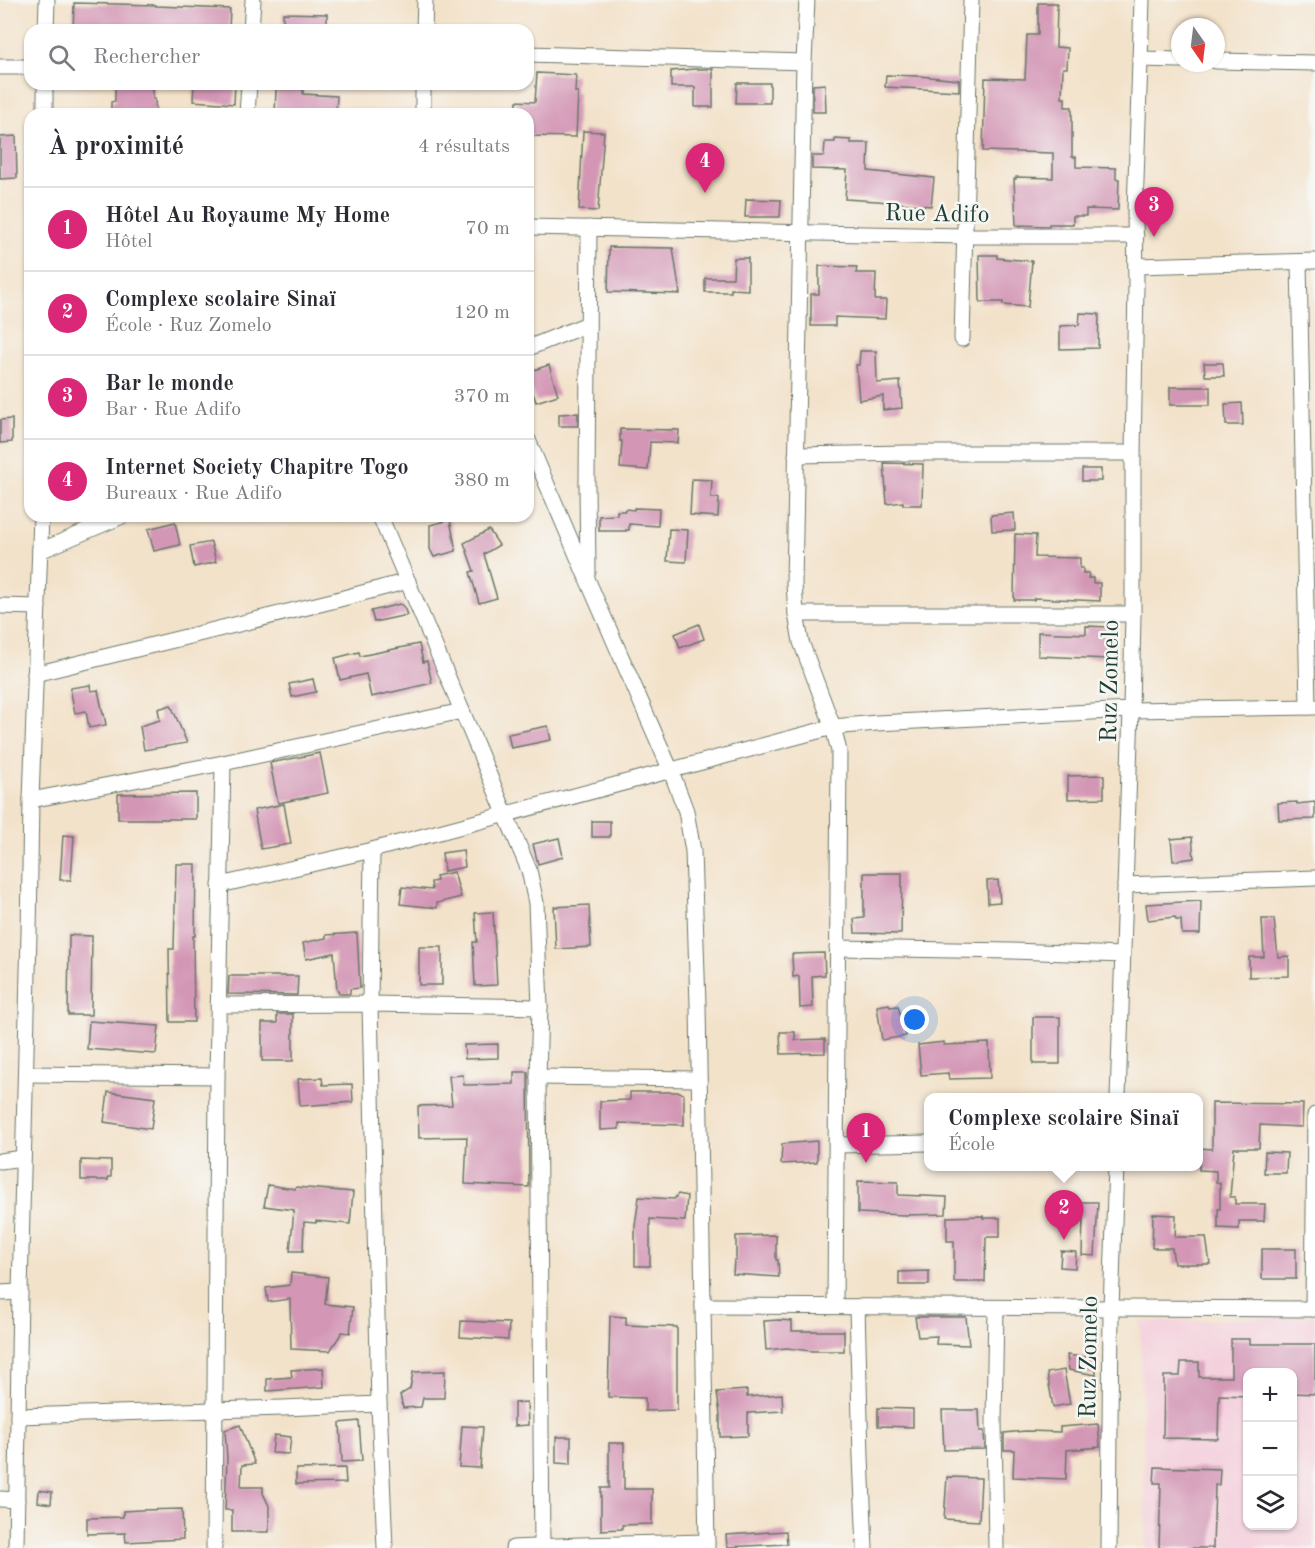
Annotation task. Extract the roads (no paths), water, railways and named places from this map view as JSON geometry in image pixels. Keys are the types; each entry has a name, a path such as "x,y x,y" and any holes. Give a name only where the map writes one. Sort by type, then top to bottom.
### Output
{"street":[{"path":"46,24 47,0"},
{"path":"251,24 253,0"},
{"path":"424,24 425,0"},
{"path":"807,0 794,584 801,642 833,727 839,751 835,1306"},
{"path":"962,339 971,0"},
{"path":"1142,0 1135,211 1136,266 1315,261"},
{"path":"534,54 804,62"},
{"path":"1140,59 1171,60"},
{"path":"1225,61 1315,63"},
{"path":"0,67 24,67"},
{"path":"45,90 45,108"},
{"path":"247,108 249,90"},
{"path":"423,90 423,108"},
{"name":"Rue Adifo","path":"534,227 802,234 1136,236"},
{"path":"588,581 589,228"},
{"path":"220,885 372,850 833,727 1131,710 1311,707 1299,262"},
{"name":"Ruz Zomelo","path":"1118,1093 1131,710 1136,266"},
{"path":"534,346 588,324"},
{"path":"796,455 1133,453"},
{"path":"513,1548 707,1545 693,851 686,812 671,771 534,454"},
{"path":"16,1548 31,800 41,522"},
{"path":"40,551 108,522"},
{"path":"383,522 528,870 536,903 540,1007 538,1077 542,1546"},
{"path":"35,674 408,581"},
{"path":"0,606 38,607"},
{"path":"796,614 1133,614"},
{"path":"31,800 462,711"},
{"path":"214,1548 217,1076 223,762"},
{"path":"372,850 370,1004 385,1548"},
{"path":"1125,885 1315,878"},
{"path":"837,948 1123,955"},
{"path":"219,1005 370,1004 540,1007"},
{"path":"26,1074 217,1076"},
{"path":"538,1077 699,1078"},
{"path":"703,1306 1314,1309 1315,1115"},
{"path":"837,1145 924,1143"},
{"path":"0,1161 23,1158"},
{"name":"Ruz Zomelo","path":"1109,1548 1111,1309 1116,1171"},
{"path":"0,1293 20,1292"},
{"path":"857,1307 865,1548"},
{"path":"996,1308 994,1422 996,1548"},
{"path":"18,1416 380,1404"},
{"path":"0,1499 17,1500"}],"place":[{"name":"Internet Society Chapitre Togo","path":"705,193"},
{"name":"Bar le monde","path":"1154,237"},
{"name":"Hôtel Au Royaume My Home","path":"866,1163"},
{"name":"Complexe scolaire Sinaï","path":"1064,1240"}]}
